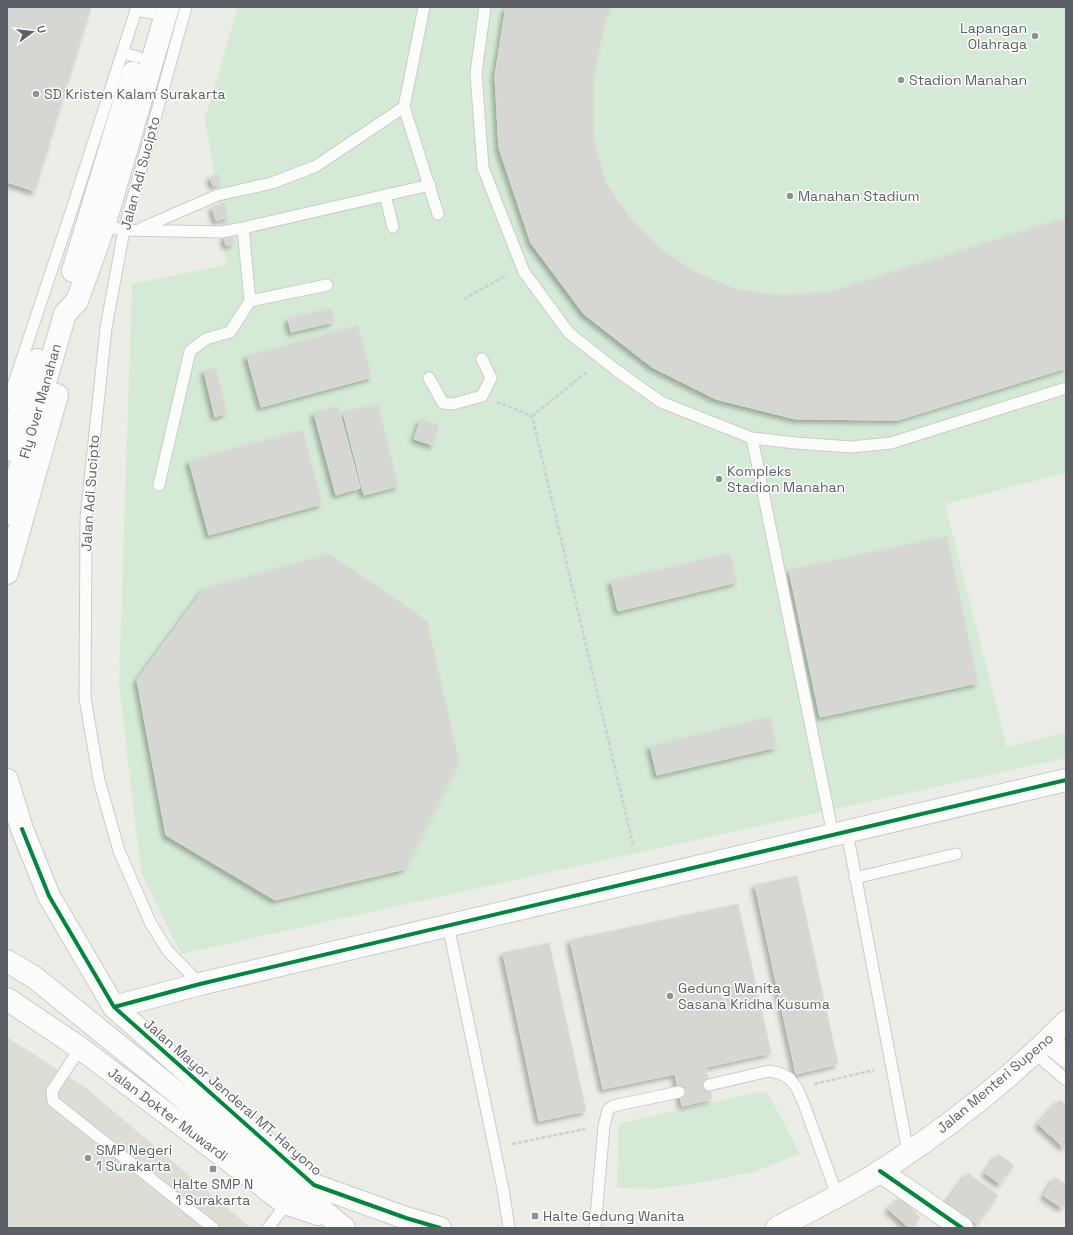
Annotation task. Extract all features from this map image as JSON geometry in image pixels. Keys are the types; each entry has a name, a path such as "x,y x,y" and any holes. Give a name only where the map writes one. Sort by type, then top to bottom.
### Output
{"main road":[{"name":"Jalan Adi Sucipto","path":"69,305 114,228 149,9"},
{"name":"Jalan Adi Sucipto","path":"69,305 89,187 130,55 149,9"},
{"name":"Jalan Adi Sucipto","path":"7,450 48,327 57,307 69,305 78,311 72,343 7,573"},
{"name":"Fly Over Manahan","path":"7,513 69,305"},
{"name":"Jalan Mayor Jenderal MT. Haryono","path":"7,780 22,829 49,896 114,1007 314,1185 406,1218 440,1228"},
{"path":"114,1007 200,984 1066,780"},
{"path":"7,961 34,977 338,1224"},
{"name":"Jalan Dokter Muwardi","path":"7,1000 80,1048 287,1203 338,1224"},
{"name":"Jalan Menteri Supeno","path":"777,1228 880,1171 963,1113 1041,1046 1066,1022"},
{"path":"1041,1046 1066,1056"},
{"path":"880,1171 962,1228"}],"lane":[{"name":"Jalan Adi Sucipto","path":"186,7 114,228 106,328 86,518 85,698 99,780 118,851 152,924 168,951 200,984"},
{"path":"424,7 404,107 438,214"},
{"path":"485,7 476,73 483,168 521,268 569,333 602,360 662,402 752,438 851,447 890,443 1066,388"},
{"path":"140,229 218,195 272,183 316,166 404,107"},
{"path":"114,228 222,232 430,185"},
{"name":"Jalan Adi Sucipto","path":"7,404 89,187"},
{"path":"385,195 393,227"},
{"path":"160,485 190,351 206,339 230,332 250,301 243,228"},
{"path":"250,301 327,285"},
{"path":"429,378 443,403 453,404 482,396 491,378 482,359"},
{"path":"752,438 840,833 855,878 908,1152"},
{"path":"855,878 956,854"},
{"path":"448,925 495,1147 509,1228"},
{"path":"1041,1046 1066,1080"},
{"path":"80,1048 52,1091 53,1102 213,1228"},
{"path":"710,1085 769,1071 780,1073 789,1078 797,1088 837,1195"},
{"path":"595,1228 604,1126 608,1110 612,1106 679,1092"},
{"path":"268,1228 287,1203"}],"path":[{"path":"464,299 521,268"},
{"path":"532,416 602,360"},
{"path":"482,396 532,416"},
{"path":"532,416 633,845"},
{"path":"797,1088 892,1066"},
{"path":"495,1147 604,1126"}],"shaded area":[{"name":"SMP Negeri 1 Surakarta","path":"7,1037 86,1088 251,1228 7,1228"}],"green space":[{"path":"238,7 1066,7 1066,473 945,504 1007,747 1066,732 1066,758 181,954 141,872 119,684 132,284 226,265 218,195 205,119","holes":["358,326 372,377 261,407 247,356","377,404 398,486 365,495 343,413","302,430 322,504 209,535 189,461","947,536 978,683 820,717 789,570","730,553 737,583 618,611 611,581","330,554 427,621 459,761 404,869 275,900 166,835 137,681 204,589","769,717 776,747 657,775 651,746"]},
{"path":"759,1092 768,1093 800,1154 754,1172 704,1182 654,1189 617,1188 618,1129 621,1123"}],"building":[{"name":"SD Kristen Kalam Surakarta","path":"7,7 91,7 35,191 7,182"},
{"name":"SD Kristen Kalam Surakarta","path":"7,7 91,7 35,191 7,182"},
{"path":"506,7 612,7 607,14 593,77 593,135 606,183 631,219 661,249 692,270 735,289 777,295 831,292 1066,218 1066,368 898,420 796,419 716,399 652,367 584,314 531,243 499,148 495,76"},
{"path":"218,174 221,183 213,186 210,177"},
{"path":"225,203 228,217 216,221 212,207"},
{"path":"232,234 234,243 226,246 224,237"},
{"path":"331,308 334,322 291,332 288,319"},
{"path":"358,326 372,377 261,407 247,356"},
{"path":"216,368 227,413 215,417 204,371"},
{"path":"378,404 398,486 364,495 343,412"},
{"path":"338,406 360,488 336,495 314,413"},
{"path":"421,419 439,425 433,445 414,439"},
{"path":"303,430 322,504 209,535 189,461"},
{"path":"947,536 978,683 820,717 789,570"},
{"path":"730,553 737,582 618,611 611,581"},
{"path":"330,554 427,621 459,761 405,869 275,900 166,835 137,680 204,589"},
{"path":"770,717 777,747 657,775 650,746"},
{"path":"797,876 838,1064 796,1074 755,885"},
{"name":"Gedung Wanita Sasana Kridha Kusuma","path":"738,904 771,1053 706,1067 712,1099 682,1106 675,1074 603,1089 570,940"},
{"path":"549,943 586,1111 539,1121 503,953"},
{"path":"1060,1100 1066,1105 1066,1144 1063,1147 1038,1124"},
{"path":"998,1154 1014,1165 1000,1184 985,1173"},
{"path":"968,1173 998,1195 977,1224 947,1202"},
{"path":"1055,1177 1066,1184 1066,1201 1062,1208 1044,1196"},
{"path":"901,1197 920,1217 909,1228 888,1209"}],"cycle path":[{"path":"114,1007 200,984 1066,780"},
{"path":"22,829 49,896 114,1007 314,1185 406,1218 440,1228"},
{"path":"880,1171 962,1228"}],"place":[{"name":"Lapangan Olahraga","path":"1035,36"},
{"name":"Stadion Manahan","path":"901,80"},
{"name":"SD Kristen Kalam Surakarta","path":"36,94"},
{"name":"Manahan Stadium","path":"790,196"},
{"name":"Kompleks Stadion Manahan","path":"719,479"},
{"name":"Gedung Wanita Sasana Kridha Kusuma","path":"670,996"},
{"name":"SMP Negeri 1 Surakarta","path":"88,1158"},
{"name":"Halte SMP N 1 Surakarta","path":"213,1169"},
{"name":"Halte Gedung Wanita","path":"535,1216"}]}
